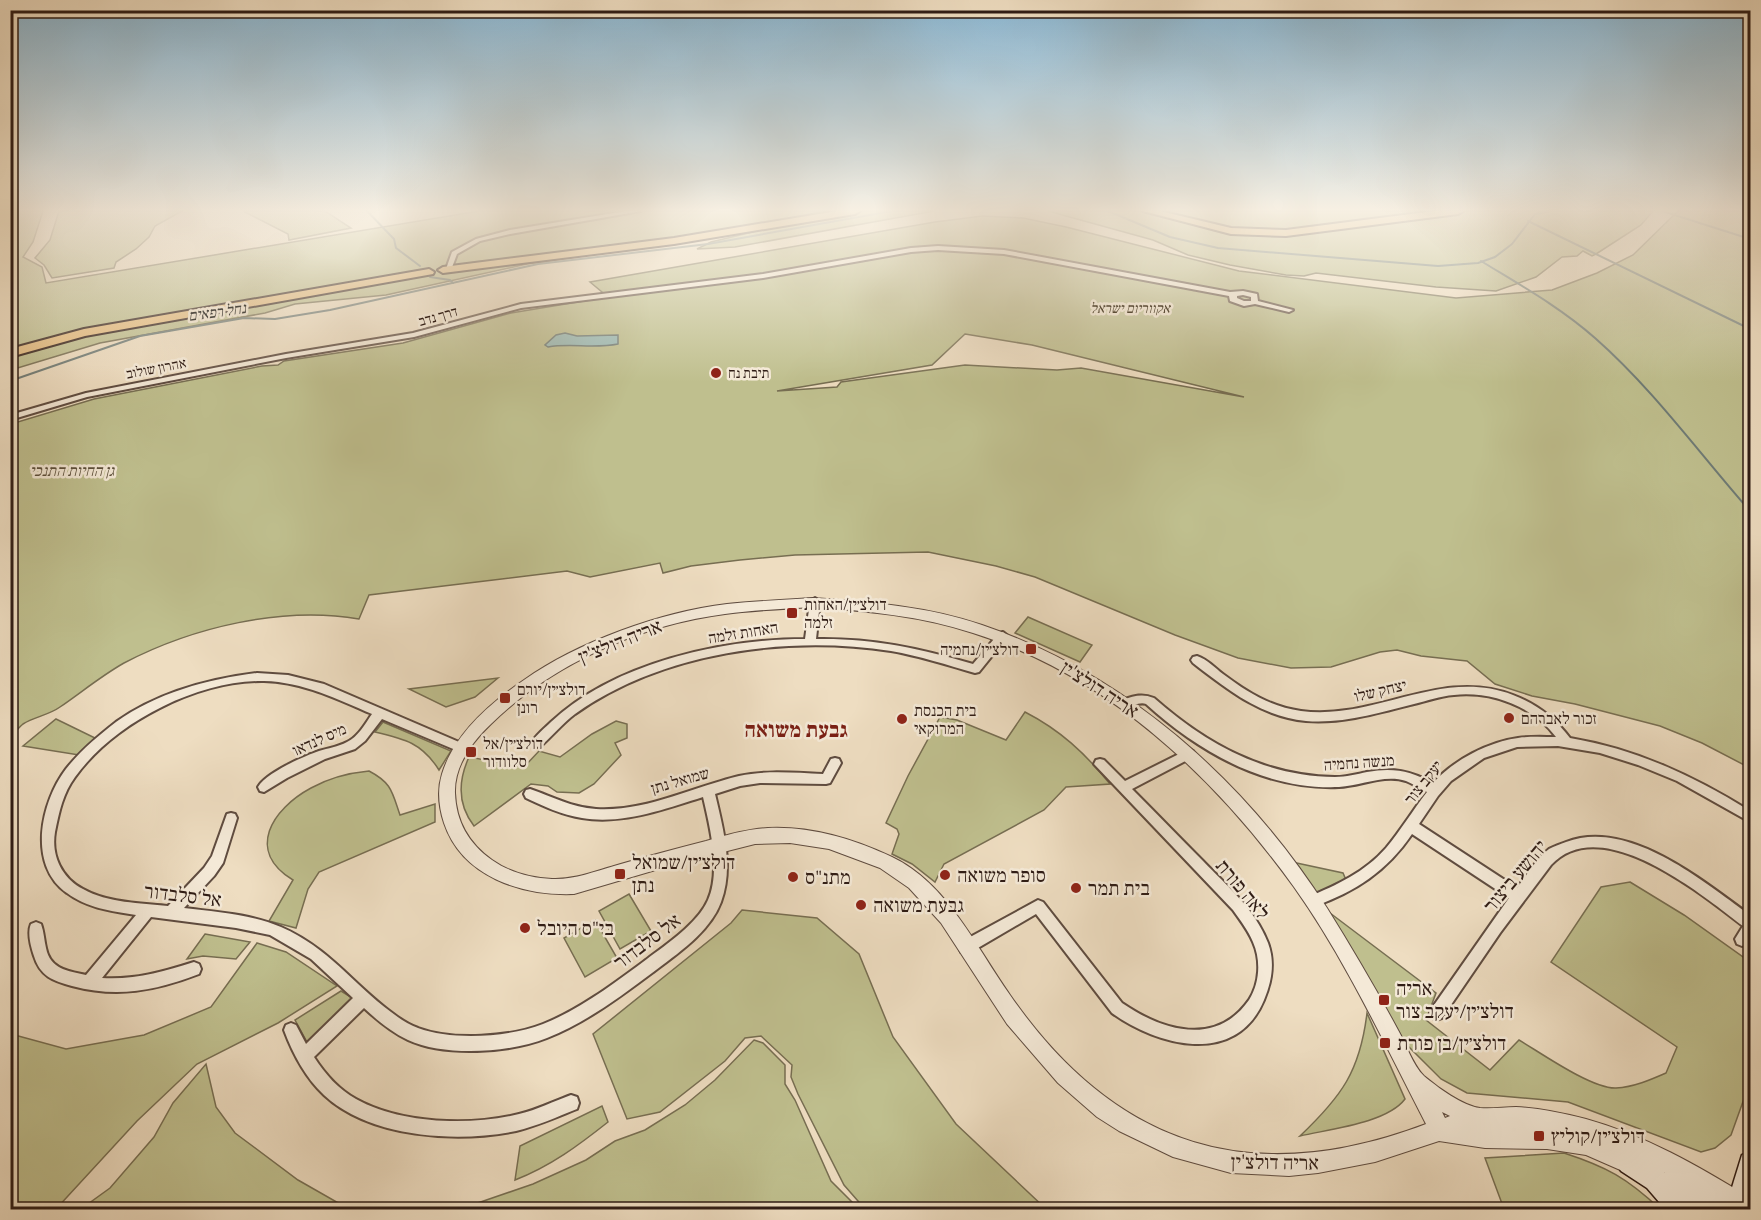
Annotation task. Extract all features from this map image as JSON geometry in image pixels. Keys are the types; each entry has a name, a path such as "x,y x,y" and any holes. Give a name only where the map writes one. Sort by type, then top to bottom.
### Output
{"main road":[{"path":"446,270 462,268"},
{"path":"10,353 84,333 429,272"},
{"path":"1629,1163 1662,1187 1683,1209"},
{"path":"1736,1208 1750,1163"}],"street":[{"name":"דרך נדב","path":"309,352 414,335 521,306 723,282 812,268"},
{"name":"דרך נדב","path":"1086,268 1233,296 1243,303 1255,302 1289,310"},
{"name":"אהרון שולוב","path":"10,418 86,395 309,352"},
{"name":"אריה דולצ'ין","path":"1441,1131 1354,969 1312,901 1252,821 1189,754 1126,703 1058,662 1003,636 944,619 891,608 815,602 768,604 702,613 651,626 607,643 540,677 519,691 480,724 462,748 450,772 447,786 448,808 455,829 468,849 490,870 534,887 574,886 720,845 766,835 793,835 842,845 900,870 922,888 935,903 1015,1018 1064,1076 1088,1098 1118,1119 1176,1148 1225,1162 1258,1166 1335,1163 1370,1154 1441,1131 1478,1118 1557,1122 1583,1128 1657,1158 1736,1208"},
{"path":"810,641 815,602"},
{"name":"האחות זלמה","path":"538,742 554,725 587,699 652,670 729,649 810,641 884,646 975,669 1003,636"},
{"name":"יצחק שלו","path":"1197,660 1255,702 1280,712 1329,717 1353,714 1458,690 1484,692 1525,703 1553,723 1567,743"},
{"name":"אל סלבדור","path":"462,748 304,683 274,678 242,679 193,690 154,707 124,724 92,748 66,776 52,806 48,825 51,860 57,876 67,888 100,903 246,922 276,931 319,956 388,1019 408,1032 427,1039 463,1042 496,1040 543,1031 585,1010 680,943 710,915 716,901 720,878 720,845 708,789"},
{"name":"מנשה נחמיה","path":"1126,703 1143,698 1150,701 1201,743 1233,760 1278,775 1320,782 1402,775 1435,790"},
{"name":"מיס לנדאו","path":"264,787 282,774 321,755 351,746 361,738 380,713"},
{"name":"יעקב צור","path":"1312,901 1334,893 1370,873 1398,844 1435,790 1457,767 1492,750 1529,741 1567,743 1627,756 1656,766 1722,798 1750,817"},
{"path":"1123,788 1189,754"},
{"name":"שמואל נתן","path":"530,794 559,807 584,814 606,815 623,813 708,789 760,778 826,779 835,764"},
{"name":"לאה פורת","path":"966,947 1038,906 1117,1008 1133,1021 1152,1030 1181,1037 1200,1038 1221,1034 1239,1024 1252,1011 1262,989 1266,970 1263,951 1254,928 1238,906 1100,764"},
{"path":"171,912 209,872 218,859 231,818"},
{"path":"1411,826 1518,896"},
{"name":"יהושע ביצור","path":"1437,1013 1518,896 1553,853 1580,842 1601,841 1624,846 1657,860 1702,888 1750,923"},
{"path":"88,984 148,910"},
{"path":"36,929 45,965 52,972 88,984 112,988 138,986 194,969"},
{"path":"303,1057 364,997"},
{"path":"291,1030 303,1057 331,1091 347,1103 398,1122 425,1128 462,1130 490,1128 520,1122 571,1103"},
{"path":"1413,1078 1439,1100 1478,1118"},
{"name":"אריה דולצ'ין","path":"1441,1131 1485,1138 1547,1138 1586,1145 1736,1208"}],"green space":[{"path":"10,268 42,268 46,283 137,268 509,268 386,295 295,304 265,313 100,343 11,370"},
{"path":"46,268 114,268 114,268 52,278"},
{"path":"671,268 1227,268 1456,298 1552,290 1607,268 1750,268 1750,768 1702,743 1660,726 1575,704 1532,696 1495,684 1467,661 1421,656 1397,650 1380,652 1331,667 1291,668 1238,658 1175,635 1035,577 996,566 928,552 795,555 691,566 663,573 660,563 590,577 567,571 369,595 359,619 300,615 269,618 208,630 151,650 116,668 56,710 23,724 11,738 11,424 94,399 262,366 278,365 284,361 403,343 511,313 608,297 590,282","holes":["965,334 1032,345 1244,397 1081,368 1057,370 965,365 841,382 837,387 777,391 932,365"]},
{"path":"1246,268 1548,268 1536,277 1496,291 1436,287 1316,273 1304,276"},
{"path":"1028,617 1092,645 1080,662 1015,633"},
{"path":"498,678 475,697 446,707 409,689"},
{"path":"1025,712 1050,726 1071,743 1110,784 1066,787 1044,810 944,864 935,882 912,864 892,854 899,834 897,829 886,823 940,717 957,720 1006,740"},
{"path":"56,719 97,739 79,755 23,746"},
{"path":"616,721 627,724 627,738 615,743 621,755 594,784 579,793 557,792 548,786 531,784 474,826 468,818 462,801 461,784 469,757 524,767 539,751 560,757 592,734"},
{"path":"383,722 451,751 439,770 419,748 395,737 375,732"},
{"path":"369,771 387,784 400,815 435,804 435,822 319,872 308,889 296,928 269,921 293,880 278,869 270,856 267,844 269,831 276,819 297,797 318,784"},
{"path":"1292,862 1343,873 1346,880 1315,895"},
{"path":"1630,882 1684,915 1750,962 1750,1082 1731,1135 1715,1148 1701,1152 1568,1102 1467,1093 1441,1079 1406,1044 1330,913 1436,993 1426,1020 1490,1070 1519,1040 1581,1077 1606,1087 1616,1088 1642,1083 1666,1073 1677,1047 1551,962 1601,887"},
{"path":"629,894 651,931 620,949 599,911"},
{"path":"742,910 817,918 859,954 893,1037 956,1124 1046,1209 865,1209 844,1185 798,1094 791,1077 792,1065 761,1036 745,1038 725,1061 660,1112 627,1119 593,1034 731,923"},
{"path":"595,920 617,958 585,977 564,938"},
{"path":"205,934 250,942 236,959 203,956 187,959"},
{"path":"257,943 286,952 337,986 278,1023 197,1064 137,1121 56,1209 11,1209 11,1034 66,1049 144,1035 211,1007"},
{"path":"341,991 354,999 307,1042 295,1020"},
{"path":"1367,1013 1405,1099 1397,1107 1372,1119 1342,1128 1300,1136 1327,1108 1347,1081 1359,1051"},
{"path":"754,1040 763,1043 785,1065 785,1084 795,1100 831,1181 859,1209 434,1209 469,1206 533,1184 586,1160 615,1141 645,1130 685,1105 715,1080"},
{"path":"206,1064 216,1107 235,1133 298,1180 340,1204 386,1209 81,1209 110,1188 154,1137 173,1103"},
{"path":"602,1106 608,1122 564,1154 515,1180 520,1146"},
{"path":"1564,1153 1616,1175 1660,1209 1504,1209 1485,1158"}],"water":[{"path":"565,333 577,336 618,335 618,344 548,347 545,345 556,335"}],"waterway":[{"name":"נחל רפאים","path":"453,283 520,268"},
{"path":"1492,268 1568,316 1595,338 1637,378 1750,511"},
{"path":"1624,268 1750,329"},
{"path":"430,277 450,280 453,283"},
{"name":"נחל רפאים","path":"10,381 140,336 244,318 275,319 330,310 453,283"}],"place":[{"name":"תיבת נח","path":"716,373"},
{"name":"דולצ׳ין/האחות זלמה","path":"792,613"},
{"name":"דולצ׳ין/נחמיה","path":"1031,649"},
{"name":"דולצ׳ין/יורם רונן","path":"505,698"},
{"name":"זכור לאברהם","path":"1509,718"},
{"name":"בית הכנסת המרוקאי","path":"902,719"},
{"name":"דולצ׳ין/אל סלוודור","path":"471,752"},
{"name":"דולצ׳ין/שמואל נתן","path":"620,874"},
{"name":"סופר משואה","path":"945,875"},
{"name":"מתנ\"ס","path":"793,877"},
{"name":"בית תמר","path":"1076,888"},
{"name":"גבעת משואה","path":"861,905"},
{"name":"בי\"ס היובל","path":"525,928"},
{"name":"אריה דולצ׳ין/יעקב צור","path":"1384,1000"},
{"name":"דולצ׳ין/בן פורת","path":"1385,1043"},
{"name":"דולצ׳ין/קוליץ","path":"1539,1136"}],"district":[{"name":"גבעת משואה","path":"796,729"}],"park label":[{"name":"אקווריום ישראל","path":"1130,308"},
{"name":"גן החיות התנכי","path":"72,470"}]}
